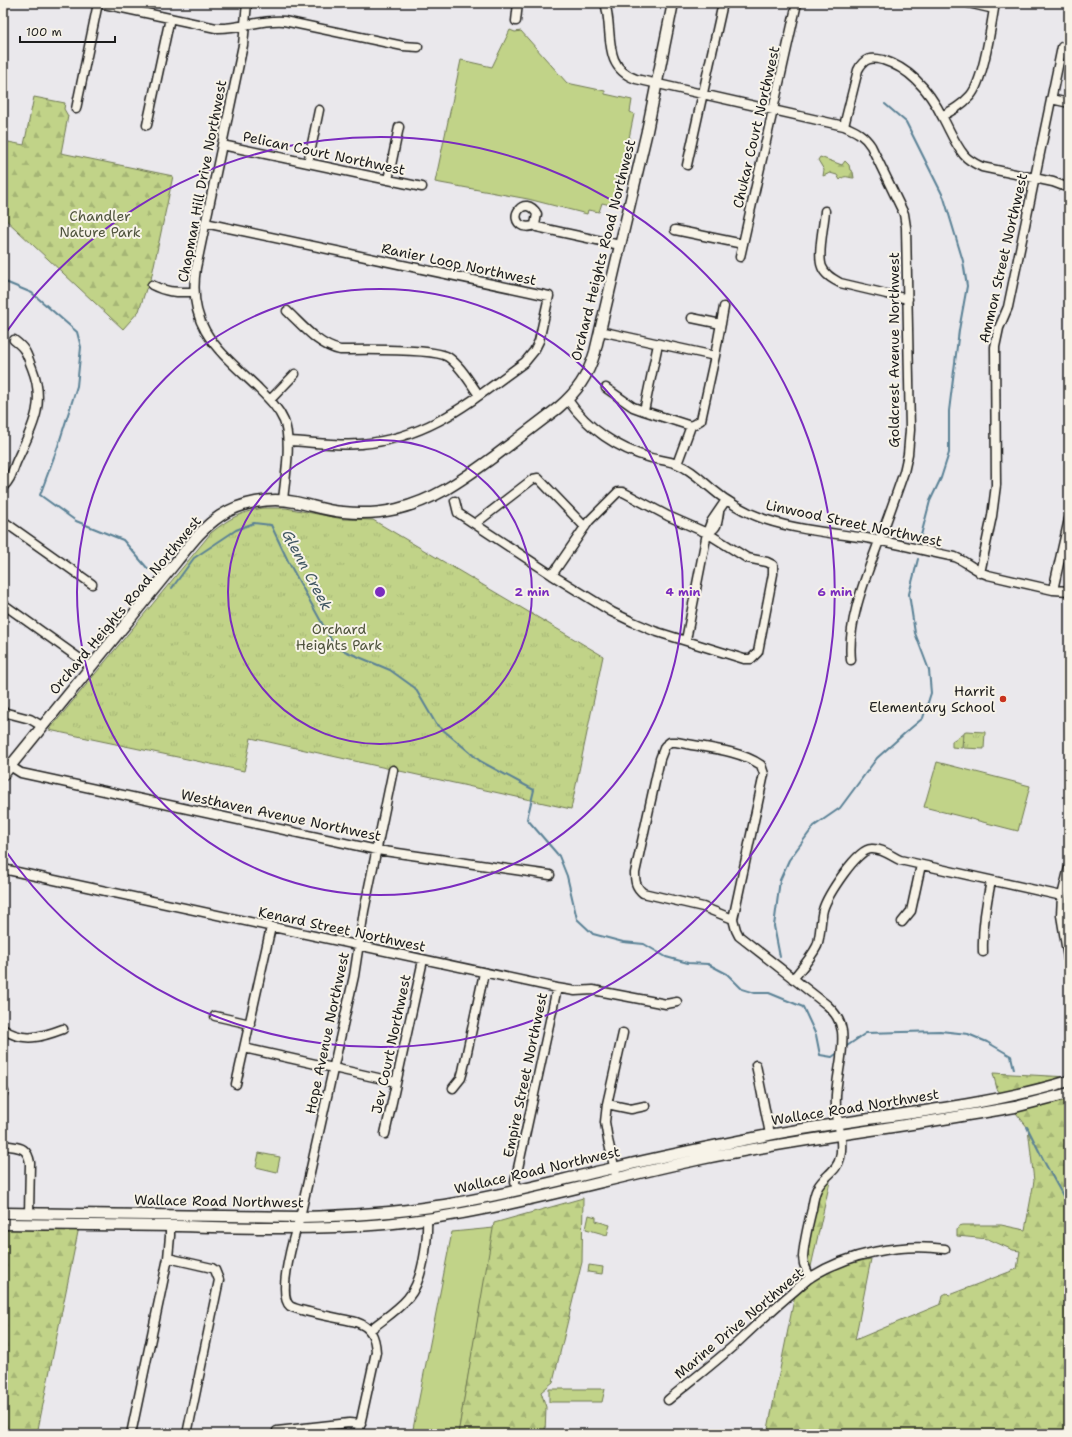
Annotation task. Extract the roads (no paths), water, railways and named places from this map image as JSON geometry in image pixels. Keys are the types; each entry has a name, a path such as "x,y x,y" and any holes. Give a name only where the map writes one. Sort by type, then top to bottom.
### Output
{"main road":[{"name":"Orchard Heights Road Northwest","path":"3,775 90,666 203,530 228,511 252,502 266,500 284,500 337,511 363,514 397,509 416,503 457,484 568,400 576,391 588,372 595,352 657,84 673,3"},
{"name":"Wallace Road Northwest","path":"3,1213 300,1217 345,1216 408,1210 516,1191 615,1167 770,1134 999,1099 1040,1090 1069,1081"},
{"name":"Wallace Road Northwest","path":"3,1224 75,1224 297,1229 385,1224 427,1219 515,1203 699,1160 840,1134 1015,1107 1069,1093"},
{"path":"75,1224 96,1219 131,1220 134,1214"}],"street":[{"path":"76,109 99,3 216,28 234,28 246,24 269,20 284,21 403,46 418,47"},
{"name":"Chapman Hill Drive Northwest","path":"247,3 243,45 196,268 194,292 198,314 203,329 217,349 270,400 279,411 284,422 288,441 284,500"},
{"path":"516,21 518,3"},
{"name":"Goldcrest Avenue Northwest","path":"605,3 608,13 612,54 618,67 626,75 631,78 856,130 866,137 872,146 904,214 906,227 908,299 910,430 908,454 904,472 867,576 857,609 851,634 851,660"},
{"path":"687,165 723,3"},
{"name":"Chukar Court Northwest","path":"740,257 797,3"},
{"path":"942,116 960,106 975,89 980,76 995,6 968,3"},
{"path":"147,125 170,18"},
{"name":"Ammon Street Northwest","path":"980,573 995,496 995,347 999,328 1008,307 1062,47"},
{"path":"844,126 861,63 866,59 872,58 890,62 914,76 925,88 957,144 965,156 972,162 982,167 1053,182 1069,188"},
{"path":"1051,99 1069,102"},
{"path":"308,163 319,110"},
{"path":"388,180 399,127"},
{"name":"Pelican Court Northwest","path":"222,145 422,187"},
{"path":"825,211 820,257 822,267 831,279 840,283 908,299"},
{"name":"Ranier Loop Northwest","path":"205,223 549,296 539,341 534,351 525,362 454,414 419,431 381,442 341,445 288,441"},
{"path":"535,225 537,227 620,245"},
{"path":"675,230 743,244"},
{"path":"152,285 163,291 194,292"},
{"path":"677,464 691,426 701,420 724,307"},
{"path":"287,311 322,343 331,348 340,350 430,352 446,356 454,362 479,395"},
{"path":"692,318 721,324"},
{"path":"600,331 715,356"},
{"path":"3,487 10,480 14,466 37,414 37,380 24,348 14,340"},
{"path":"644,411 658,344"},
{"path":"270,400 295,374"},
{"path":"606,388 633,407 691,426"},
{"name":"Linwood Street Northwest","path":"568,400 585,420 614,443 643,455 677,464 689,470 726,500 753,514 784,524 838,535 880,541 955,558 963,561 980,573 1053,590 1069,591"},
{"path":"476,523 533,479 538,478 585,527"},
{"path":"447,489 463,509 466,518 476,523 552,576 612,612 654,631 749,660 758,652 773,574 772,565 767,562 747,558 707,533 668,516 623,492 618,492 601,508 585,527 552,576"},
{"path":"686,640 707,533 711,522 726,500"},
{"path":"1053,590 1069,519"},
{"path":"3,521 92,584"},
{"path":"4,608 90,666"},
{"path":"3,712 30,719 42,726"},
{"path":"732,919 703,907 643,893 635,882 635,873 660,759 664,746 670,742 740,755 751,758 761,765 764,774 732,919 739,936 827,1005 836,1013 840,1024 842,1042 835,1095 840,1134 840,1157 834,1171 817,1188 803,1257 804,1264 810,1278"},
{"name":"Westhaven Avenue Northwest","path":"10,766 21,773 377,850 550,875"},
{"name":"Hope Avenue Northwest","path":"370,1330 361,1323 301,1310 290,1306 284,1297 286,1277 354,976 358,946 393,770"},
{"path":"793,979 817,945 826,900 858,856 866,850 876,849 900,860 1062,896"},
{"path":"902,922 911,911 921,865"},
{"path":"1069,867 1062,896 1061,915 1069,964"},
{"name":"Kenard Street Northwest","path":"3,869 557,988 575,991 593,990 666,1004 677,1002"},
{"path":"982,952 982,934 991,881"},
{"path":"236,1084 271,927"},
{"name":"Jev Court Northwest","path":"385,1134 423,960"},
{"path":"453,1088 461,1078 463,1071 484,973"},
{"name":"Empire Street Northwest","path":"516,1191 515,1182 557,988"},
{"path":"215,1016 250,1024"},
{"path":"3,1029 16,1036 32,1038 51,1034 63,1029"},
{"path":"618,1179 606,1128 607,1104 623,1033"},
{"path":"244,1048 396,1082"},
{"path":"756,1065 770,1134"},
{"path":"607,1104 631,1109 645,1106"},
{"path":"3,1145 24,1150 29,1155 29,1213"},
{"path":"358,1434 376,1352 375,1342 370,1330 407,1300 413,1292 419,1277 428,1237 427,1219"},
{"path":"131,1434 168,1258 170,1226"},
{"name":"Marine Drive Northwest","path":"668,1400 702,1373 741,1339 767,1313 810,1278 851,1259 878,1252 913,1247 945,1249"},
{"path":"168,1258 212,1268 216,1270 218,1280 186,1434"},
{"path":"278,1430 349,1423 360,1424"}],"waterway":[{"path":"885,104 906,122 944,198 963,261 967,286 959,330 949,411 949,453 941,478 930,501 919,543"},
{"name":"Glenn Creek","path":"3,281 32,293 77,332 81,347 77,386 58,446 40,495 76,521 123,540 148,569"},
{"name":"Glenn Creek","path":"172,588 194,558 236,530 254,523 271,525 289,563 335,647 390,670 415,688 436,724 480,761 534,790 527,819 559,856 567,876 577,919 593,934 623,942 644,944 666,957 688,963 708,964 727,974 742,989 755,993 769,993 803,1007 816,1035 820,1055 832,1057 839,1052"},
{"path":"780,957 774,926 780,880 789,860 814,826 840,808 877,758 923,718 931,693 929,670 915,633 909,594 918,559"},
{"name":"Glenn Creek","path":"844,1048 866,1033 940,1031 968,1034 987,1042 1011,1056 1014,1069"},
{"name":"Glenn Creek","path":"1027,1127 1046,1165 1067,1203 1069,1204"}],"place":[{"name":"Harrit Elementary School","path":"1003,699"}],"park label":[{"name":"Chandler Nature Park","path":"100,224"},
{"name":"Orchard Heights Park","path":"339,638"}]}
